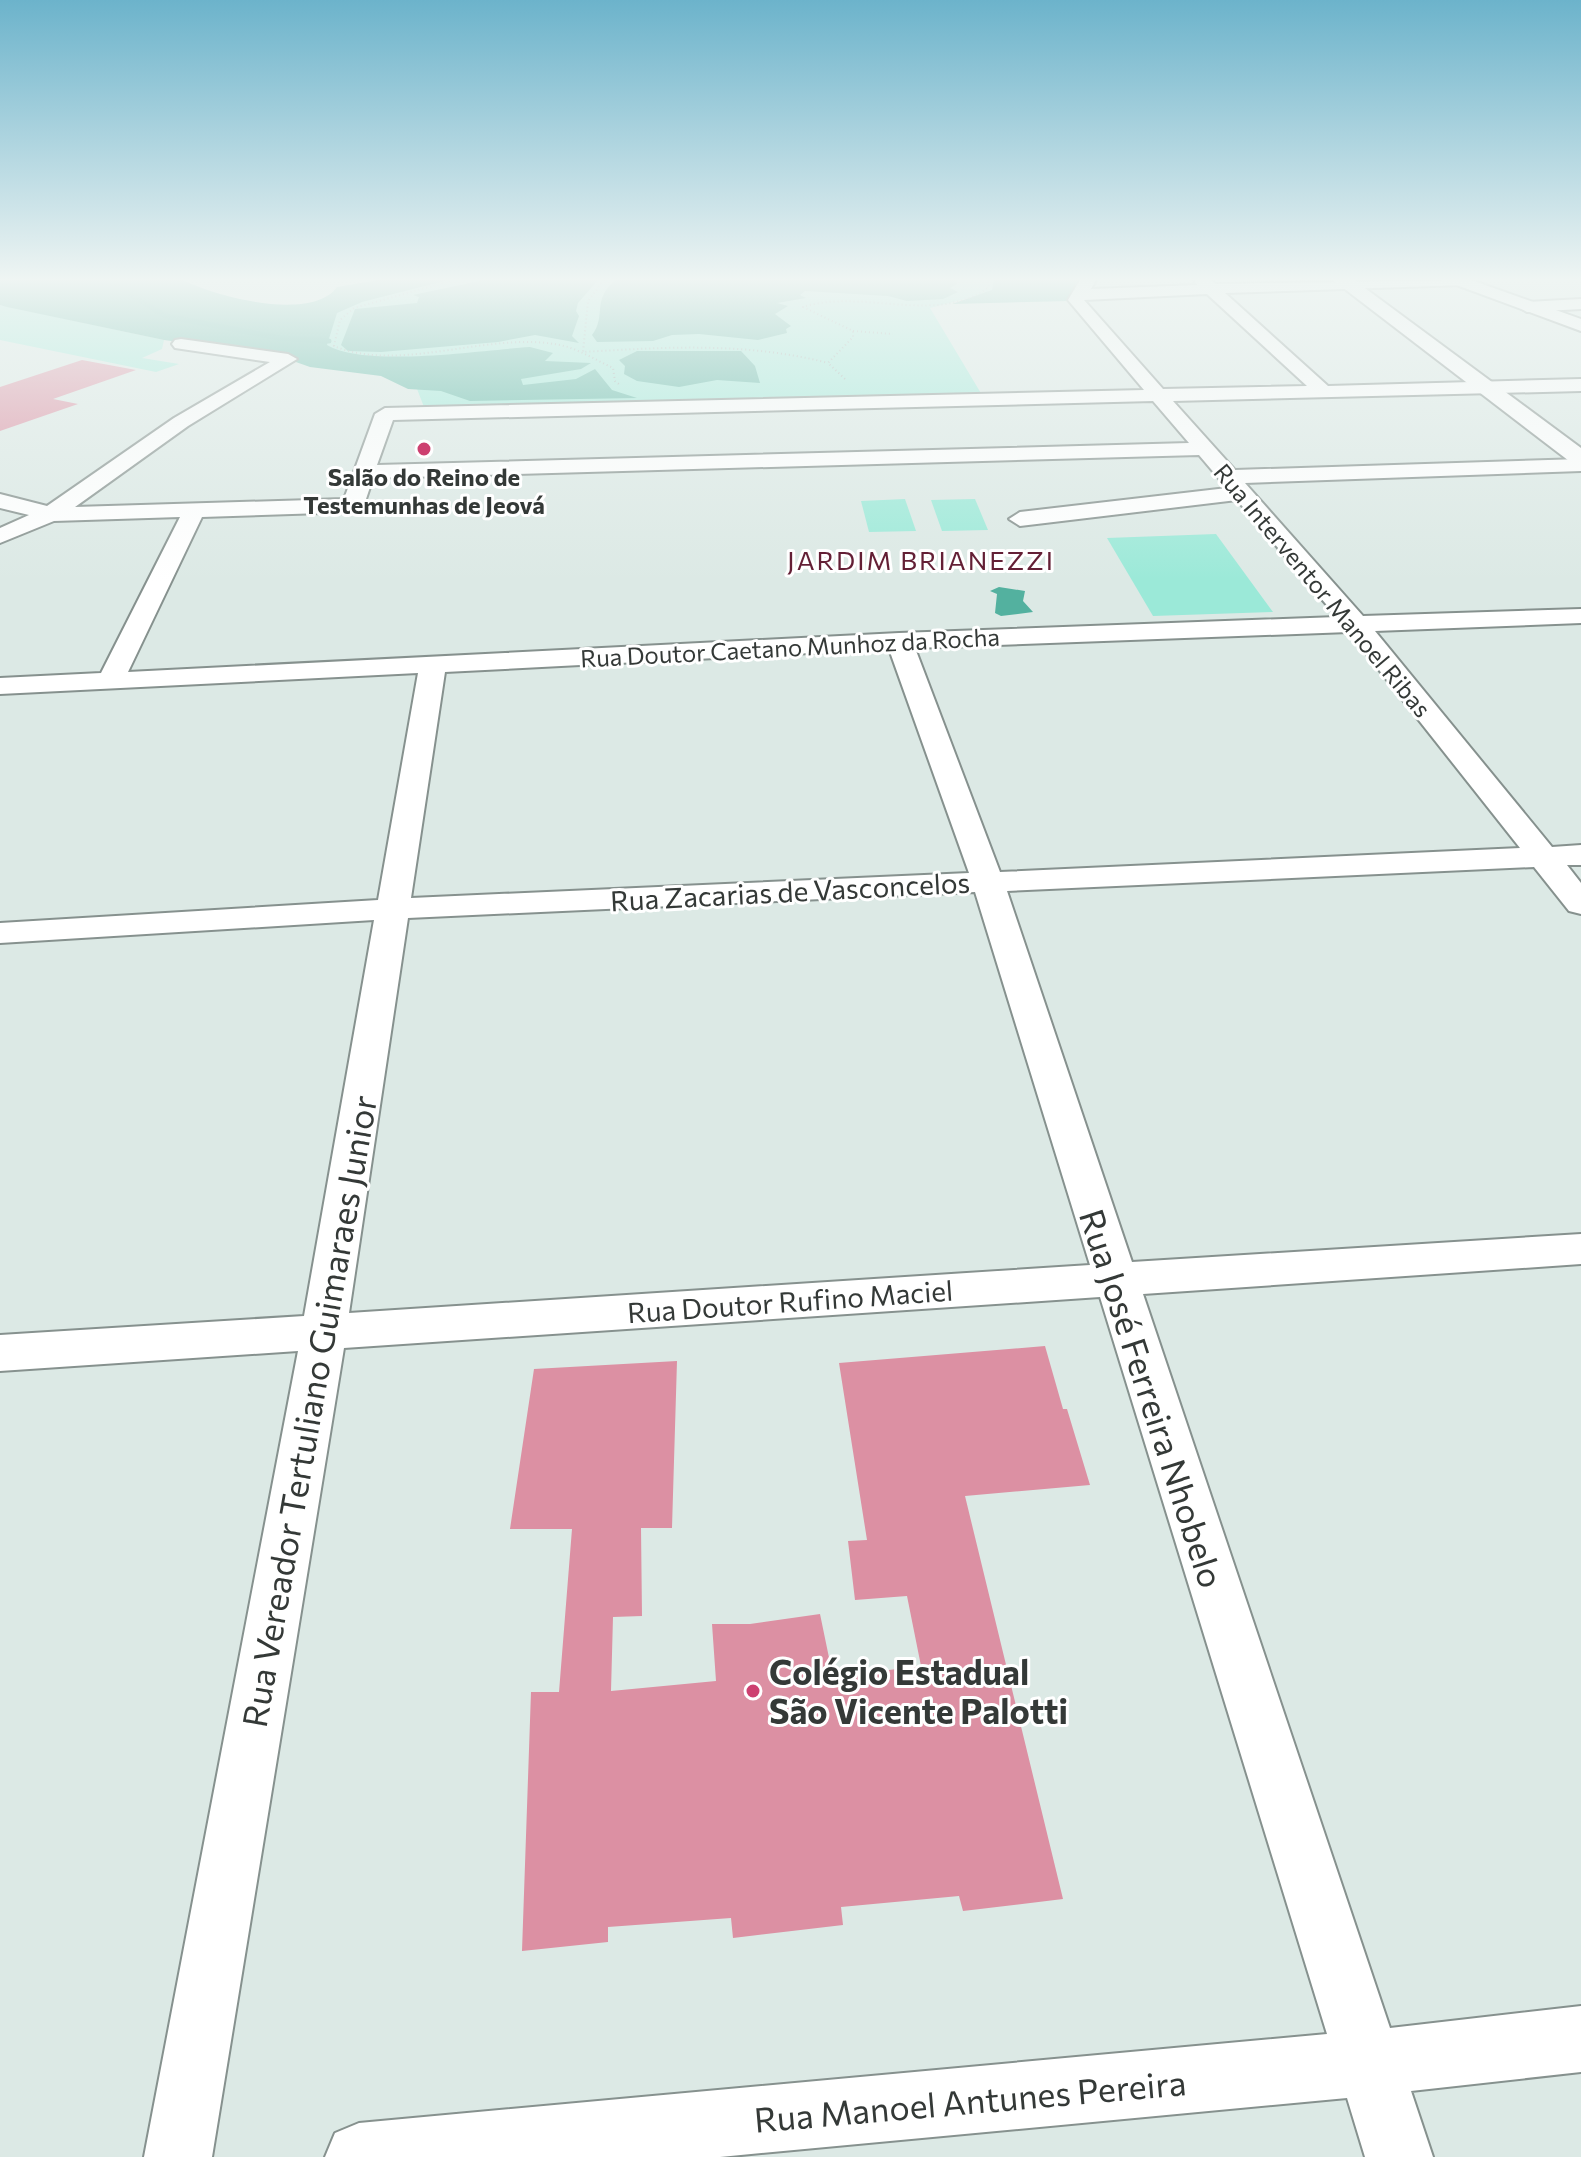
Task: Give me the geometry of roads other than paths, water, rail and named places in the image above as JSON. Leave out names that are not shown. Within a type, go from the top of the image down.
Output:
[{"type":"main road","points":[[1476,381],[1581,462]]},
{"type":"street","points":[[0,536],[51,514],[181,422],[251,381]]},
{"type":"street","name":"Rua Interventor Manoel Ribas","points":[[1147,381],[1356,624],[1581,904]]},
{"type":"street","points":[[1311,381],[1325,393]]},
{"type":"street","points":[[0,501],[51,514],[353,505],[385,414],[712,420],[1161,397],[1581,385]]},
{"type":"street","points":[[712,420],[716,460]]},
{"type":"street","points":[[366,472],[1204,449]]},
{"type":"street","points":[[1020,519],[1235,485],[1581,462]]},
{"type":"street","points":[[110,681],[194,511]]},
{"type":"street","name":"Rua Doutor Caetano Munhoz da Rocha","points":[[0,686],[899,641],[1581,616]]},
{"type":"street","name":"Rua José Ferreira Nhobelo","points":[[899,641],[988,882],[1399,2157]]},
{"type":"street","name":"Rua Vereador Tertuliano Guimaraes Junior","points":[[178,2157],[324,1331],[433,664]]},
{"type":"street","name":"Rua Zacarias de Vasconcelos","points":[[0,933],[392,909],[1581,855]]},
{"type":"street","name":"Rua Doutor Rufino Maciel","points":[[0,1353],[1581,1249]]},
{"type":"street","name":"Rua Manoel Antunes Pereira","points":[[359,2157],[1367,2063],[1581,2039]]},
{"type":"place","name":"Salão do Reino de Testemunhas de Jeová","points":[[424,449]]},
{"type":"place","name":"Colégio Estadual São Vicente Palotti","points":[[753,1691]]},
{"type":"district","name":"JARDIM BRIANEZZI","points":[[921,559]]}]
